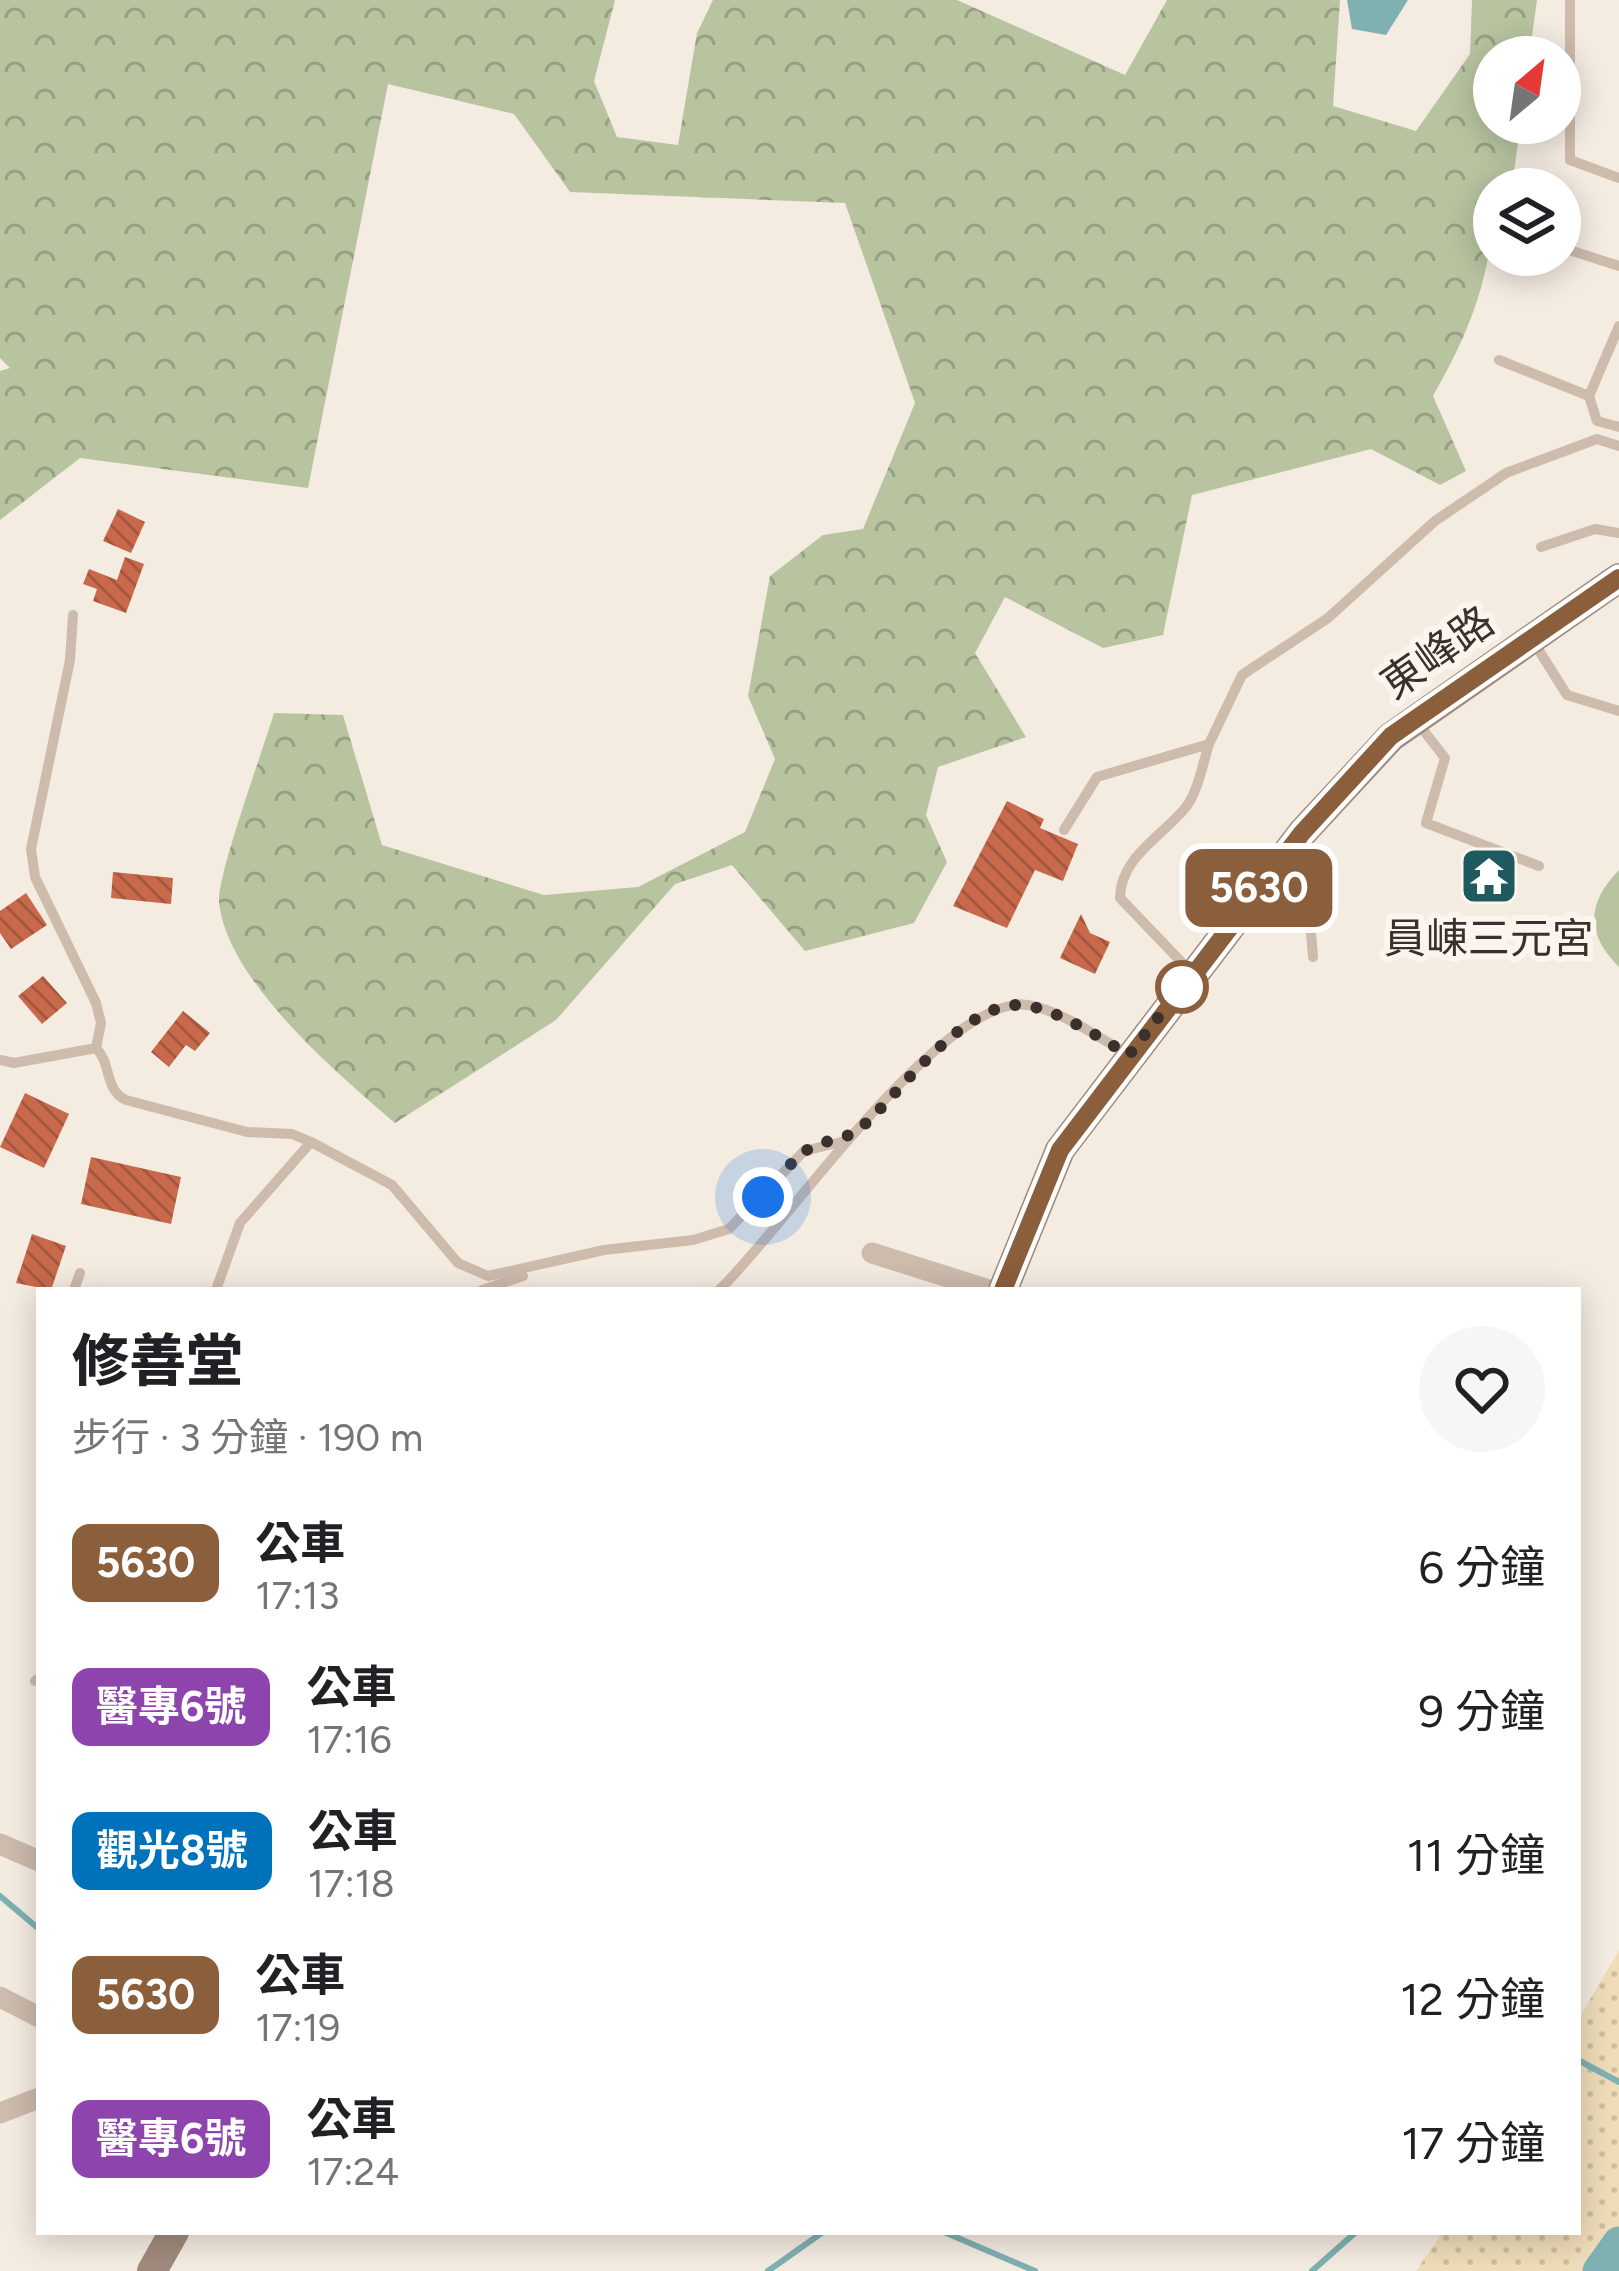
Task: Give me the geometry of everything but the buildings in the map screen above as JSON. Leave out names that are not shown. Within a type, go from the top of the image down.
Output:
[{"type":"main road","name":"東峰路","points":[[1004,1287],[1060,1150],[1281,860],[1348,781],[1414,719],[1619,578]]},
{"type":"main road","points":[[152,2271],[172,2235]]},
{"type":"street","points":[[872,1253],[980,1287]]},
{"type":"street","points":[[0,1844],[36,1860]]},
{"type":"street","points":[[0,1997],[36,2015]]},
{"type":"street","points":[[0,2113],[36,2099]]},
{"type":"lane","points":[[1570,0],[1570,160],[1619,178]]},
{"type":"lane","points":[[1581,254],[1619,266]]},
{"type":"lane","points":[[1619,326],[1589,396],[1597,421],[1619,427]]},
{"type":"lane","points":[[1499,360],[1589,396]]},
{"type":"lane","points":[[1193,973],[1120,898],[1120,889],[1136,857],[1189,803],[1209,744],[1241,675],[1328,618],[1435,521],[1506,472],[1597,439],[1619,446]]},
{"type":"lane","points":[[1540,547],[1595,529],[1619,533]]},
{"type":"lane","points":[[73,615],[70,660],[32,849],[35,877],[96,1004],[101,1023],[96,1048]]},
{"type":"lane","points":[[1531,638],[1567,694],[1619,711]]},
{"type":"lane","points":[[1414,719],[1445,758],[1426,823],[1539,866]]},
{"type":"lane","points":[[1064,830],[1097,777],[1209,744]]},
{"type":"lane","points":[[1281,860],[1307,885],[1313,957]]},
{"type":"lane","points":[[722,1287],[841,1142],[965,1025],[991,1009],[1026,1005],[1071,1022],[1129,1055]]},
{"type":"lane","points":[[0,1060],[14,1063],[96,1048]]},
{"type":"lane","points":[[96,1048],[104,1056],[112,1090],[126,1100],[247,1132],[292,1134],[392,1185],[444,1250],[471,1271],[488,1276],[548,1266]]},
{"type":"lane","points":[[217,1287],[240,1223],[311,1142]]},
{"type":"lane","points":[[490,1287],[604,1250],[693,1240],[729,1229],[804,1151],[841,1142]]},
{"type":"lane","points":[[734,1287],[742,1268]]},
{"type":"lane","points":[[75,1287],[80,1273]]},
{"type":"green space","points":[[0,0],[615,0],[594,81],[617,137],[678,145],[697,33],[713,0],[957,0],[1125,75],[1167,0],[1340,0],[1333,106],[1416,131],[1470,54],[1472,0],[1537,0],[1532,36],[1473,36],[1473,144],[1518,144],[1514,168],[1473,168],[1473,276],[1484,276],[1459,345],[1433,396],[1466,471],[1440,485],[1371,449],[1192,495],[1163,635],[1103,648],[1005,597],[975,653],[1026,737],[938,767],[926,815],[947,862],[914,923],[805,951],[732,865],[675,884],[556,1020],[395,1123],[288,1023],[241,962],[226,931],[220,887],[274,713],[343,715],[382,845],[544,895],[638,887],[745,832],[775,759],[748,696],[770,576],[823,535],[863,529],[915,403],[845,203],[570,192],[514,114],[388,84],[308,488],[80,458],[0,520],[0,371],[10,368],[0,358]]},
{"type":"green space","points":[[1619,870],[1619,967],[1600,942],[1594,918],[1601,894]]},
{"type":"sand","points":[[1619,1950],[1619,2271],[1416,2271],[1441,2235],[1581,2235],[1581,2015]]},
{"type":"water","points":[[1347,0],[1408,0],[1386,35],[1352,29]]},
{"type":"waterway","points":[[0,1896],[36,1926]]},
{"type":"waterway","points":[[1581,2062],[1619,2082]]},
{"type":"waterway","points":[[768,2271],[819,2235]]},
{"type":"waterway","points":[[951,2235],[1035,2271]]},
{"type":"waterway","points":[[1312,2271],[1353,2235]]},
{"type":"waterway","points":[[1599,2271],[1619,2243]]},
{"type":"bus line","name":"5630","points":[[1004,1287],[1060,1150],[1302,833],[1391,736],[1619,578]]},
{"type":"place","name":"員崠三元宮","points":[[1489,876]]},
{"type":"route","points":[[763,1197],[804,1151],[841,1142],[861,1127],[965,1025],[991,1009],[1026,1005],[1071,1022],[1129,1055],[1182,987]]}]
